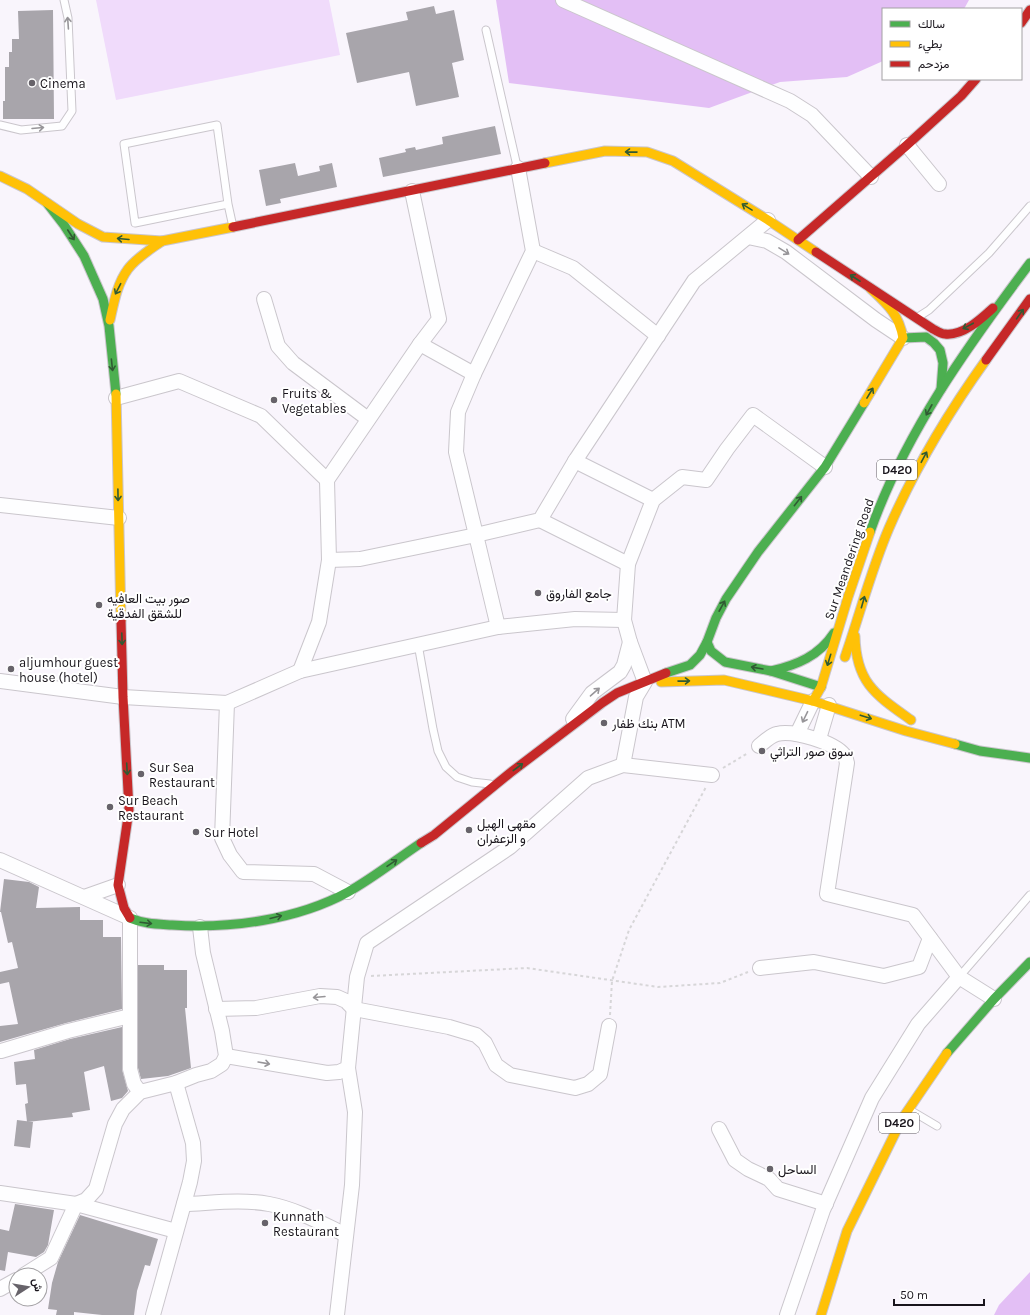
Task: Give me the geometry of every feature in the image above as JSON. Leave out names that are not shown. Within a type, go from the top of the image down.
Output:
[{"type":"street","points":[[563,0],[790,101],[812,115],[870,177]]},
{"type":"street","points":[[1022,22],[1030,10]]},
{"type":"street","points":[[798,240],[907,146],[961,96],[975,80]]},
{"type":"street","points":[[907,146],[939,184]]},
{"type":"street","points":[[0,176],[27,189],[78,224],[103,237],[162,241],[605,151],[647,152],[674,161],[768,220],[933,329],[944,334],[954,333],[978,321],[999,303]]},
{"type":"street","points":[[498,627],[456,452],[458,412],[474,374],[533,251],[518,168]]},
{"type":"street","points":[[300,671],[319,622],[329,560],[327,480],[420,344],[439,319],[412,191]]},
{"type":"street","points":[[47,204],[64,225],[84,256],[103,299],[109,326],[116,398],[123,697],[129,810],[118,884],[124,908],[130,918],[130,1069],[134,1084],[140,1092]]},
{"type":"street","points":[[540,520],[575,461],[694,281],[768,220]]},
{"type":"street","points":[[748,237],[767,241],[786,252],[876,320],[904,338],[926,337],[934,343],[940,350],[943,363],[941,389]]},
{"type":"street","points":[[109,326],[115,295],[128,269],[145,252],[162,241]]},
{"type":"street","points":[[533,251],[573,268],[658,336]]},
{"type":"street","name":"Sur Meandering Road","points":[[813,701],[821,687],[860,561],[879,507],[901,460],[941,389],[999,303],[1030,263]]},
{"type":"street","points":[[0,860],[142,923],[200,927],[257,922],[313,908],[348,892],[434,835],[496,784],[602,703],[617,694],[645,682],[659,674],[679,670],[690,665],[700,655],[726,599],[758,552],[825,467],[904,338],[899,318],[870,288]]},
{"type":"street","points":[[264,299],[278,346],[293,363],[368,419]]},
{"type":"street","name":"Sur Meandering Road","points":[[840,669],[856,625],[867,587],[889,530],[923,458],[959,401],[1030,299]]},
{"type":"street","points":[[420,344],[474,374]]},
{"type":"street","points":[[116,398],[179,381],[261,416],[327,480]]},
{"type":"street","points":[[645,682],[630,642],[624,620],[628,564],[653,500],[682,477],[706,480],[753,415],[825,467]]},
{"type":"street","points":[[575,461],[653,500]]},
{"type":"street","points":[[0,504],[119,518]]},
{"type":"street","points":[[329,560],[360,559],[540,520],[628,564]]},
{"type":"street","points":[[0,681],[123,697],[227,703],[300,671],[498,627],[575,619],[624,620]]},
{"type":"street","points":[[771,671],[792,666],[819,651],[829,642],[841,620]]},
{"type":"street","points":[[856,625],[854,647],[855,658],[864,677],[876,694],[917,723]]},
{"type":"street","points":[[562,734],[592,693],[620,672],[630,642]]},
{"type":"street","points":[[707,642],[711,651],[725,662],[771,671],[821,687],[831,698],[906,730],[980,751],[1030,758]]},
{"type":"street","points":[[645,682],[724,680],[813,701],[831,698]]},
{"type":"street","points":[[623,765],[636,697],[645,682]]},
{"type":"street","points":[[819,739],[831,698]]},
{"type":"street","points":[[797,734],[813,701]]},
{"type":"street","points":[[227,703],[222,838],[230,855],[243,872],[314,874],[348,892]]},
{"type":"street","points":[[882,709],[917,723],[965,746]]},
{"type":"street","points":[[759,746],[777,734],[797,734],[819,739],[846,756],[847,764],[828,894],[913,915],[959,977],[994,999]]},
{"type":"street","points":[[337,1315],[352,1185],[355,1112],[348,1068],[357,977],[367,943],[510,847],[588,778],[623,765],[712,776]]},
{"type":"street","points":[[84,897],[118,884]]},
{"type":"street","points":[[37,1267],[51,1258],[76,1204],[86,1200],[96,1190],[115,1124],[123,1109],[140,1092],[176,1083],[211,1071],[222,1064],[226,1056],[222,1032],[207,972],[200,927]]},
{"type":"street","points":[[760,968],[814,962],[884,976],[919,967],[930,938]]},
{"type":"street","name":"D420","points":[[821,1315],[847,1231],[902,1119],[949,1050],[994,999],[1030,962]]},
{"type":"street","points":[[787,1315],[826,1204],[872,1098],[918,1024],[959,977]]},
{"type":"street","points":[[216,1009],[256,1008],[320,996],[336,997],[346,1001],[354,1008],[449,1027],[476,1035],[485,1043],[496,1065],[510,1075],[575,1088],[588,1084],[600,1074],[609,1026]]},
{"type":"street","points":[[1,1051],[68,1031],[130,1016]]},
{"type":"street","points":[[226,1056],[327,1073],[339,1072],[348,1068]]},
{"type":"street","points":[[153,1315],[184,1204],[194,1161],[193,1143],[176,1083]]},
{"type":"street","points":[[720,1129],[735,1160],[748,1169],[770,1179],[778,1189],[826,1204]]},
{"type":"street","points":[[0,1193],[76,1204],[176,1232]]},
{"type":"street","points":[[184,1204],[246,1202],[269,1204],[297,1212],[346,1234]]},
{"type":"lane","points":[[0,125],[20,130],[62,126],[72,111],[68,18],[64,0]]},
{"type":"lane","points":[[486,30],[518,168]]},
{"type":"lane","points":[[228,204],[135,223],[124,144],[217,125],[228,204],[234,227]]},
{"type":"lane","points":[[916,318],[929,310],[989,253],[1030,206]]},
{"type":"lane","points":[[418,644],[438,751],[446,767],[457,777],[472,782],[496,784]]},
{"type":"lane","points":[[959,977],[1030,895]]},
{"type":"lane","points":[[908,1109],[937,1126]]},
{"type":"path","points":[[609,1026],[612,981],[629,930],[712,776],[759,746]]},
{"type":"path","points":[[357,977],[527,968],[658,987],[720,983],[760,968]]},
{"type":"shaded area","points":[[96,0],[329,0],[340,55],[116,100]]},
{"type":"shaded area","points":[[496,0],[969,0],[965,8],[882,8],[882,61],[847,77],[780,82],[709,108],[509,83]]},
{"type":"shaded area","points":[[1030,1272],[1030,1315],[994,1315],[999,1305]]},
{"type":"building","points":[[434,6],[436,14],[454,10],[464,60],[452,63],[459,97],[416,106],[409,72],[357,83],[346,33],[408,20],[406,12]]},
{"type":"building","points":[[53,10],[54,119],[3,119],[3,101],[5,101],[5,67],[9,67],[9,52],[12,52],[12,39],[19,39],[18,11]]},
{"type":"building","points":[[495,126],[501,154],[383,177],[379,158],[406,152],[405,149],[415,147],[416,150],[443,144],[442,137]]},
{"type":"building","points":[[295,163],[298,176],[320,171],[319,166],[332,163],[337,187],[280,199],[281,203],[266,206],[259,170]]},
{"type":"building","points":[[4,879],[29,882],[39,887],[36,908],[80,907],[80,920],[103,920],[103,937],[121,937],[122,1009],[0,1042],[0,1026],[18,1024],[9,982],[0,984],[0,972],[18,968],[12,942],[8,943],[0,912]]},
{"type":"building","points":[[138,965],[164,965],[164,970],[187,970],[187,1008],[185,1008],[191,1068],[168,1076],[141,1079],[138,1068]]},
{"type":"building","points":[[122,1027],[122,1069],[128,1091],[122,1098],[111,1101],[104,1066],[84,1072],[90,1110],[72,1113],[73,1117],[27,1122],[25,1104],[28,1103],[26,1084],[16,1085],[14,1062],[35,1059],[34,1050],[70,1039]]},
{"type":"building","points":[[17,1120],[33,1122],[30,1148],[14,1146]]},
{"type":"building","points":[[15,1204],[54,1210],[48,1245],[44,1252],[36,1257],[8,1252],[5,1271],[0,1270],[0,1229],[9,1231]]},
{"type":"building","points":[[80,1215],[158,1239],[150,1266],[145,1265],[137,1291],[134,1315],[102,1315],[74,1312],[74,1315],[56,1315],[57,1310],[48,1309],[52,1283],[58,1262]]},
{"type":"traffic: fast","points":[[47,203],[64,225],[84,256],[103,299],[109,326],[116,394]]},
{"type":"traffic: fast","points":[[870,532],[884,495],[919,426],[961,359],[1030,263]]},
{"type":"traffic: fast","points":[[903,338],[926,337],[940,350],[943,363],[941,389]]},
{"type":"traffic: fast","points":[[666,673],[690,665],[700,655],[726,599],[758,552],[825,467],[864,403]]},
{"type":"traffic: fast","points":[[771,671],[790,666],[814,654],[834,633]]},
{"type":"traffic: fast","points":[[707,642],[711,651],[725,662],[771,671],[821,687]]},
{"type":"traffic: fast","points":[[955,744],[980,751],[1030,758]]},
{"type":"traffic: fast","points":[[130,918],[150,923],[194,926],[239,924],[285,916],[307,910],[348,892],[376,875],[421,843]]},
{"type":"traffic: fast","points":[[947,1053],[994,999],[1030,962]]},
{"type":"traffic: slow","points":[[545,163],[605,151],[647,152],[673,161],[768,220],[816,252]]},
{"type":"traffic: slow","points":[[0,176],[27,189],[78,224],[103,237],[162,241],[233,227]]},
{"type":"traffic: slow","points":[[110,320],[119,287],[124,275],[139,257],[162,241]]},
{"type":"traffic: slow","points":[[864,403],[903,338],[899,322],[887,305],[870,288]]},
{"type":"traffic: slow","points":[[845,657],[877,560],[899,506],[933,441],[958,400],[986,360]]},
{"type":"traffic: slow","points":[[116,394],[121,620]]},
{"type":"traffic: slow","points":[[870,532],[848,597],[821,687],[813,701],[906,731],[955,744]]},
{"type":"traffic: slow","points":[[855,636],[856,652],[864,677],[878,695],[911,720]]},
{"type":"traffic: slow","points":[[661,682],[724,680],[813,701]]},
{"type":"traffic: slow","points":[[821,1315],[847,1231],[902,1119],[947,1053]]},
{"type":"traffic: jam","points":[[1022,22],[1030,10]]},
{"type":"traffic: jam","points":[[798,240],[907,145],[961,96],[975,80]]},
{"type":"traffic: jam","points":[[233,227],[545,163]]},
{"type":"traffic: jam","points":[[816,252],[942,334],[952,334],[965,330],[993,308]]},
{"type":"traffic: jam","points":[[986,360],[1030,299]]},
{"type":"traffic: jam","points":[[121,620],[123,697],[129,810],[118,885],[124,908],[130,918]]},
{"type":"traffic: jam","points":[[421,843],[434,835],[510,773],[602,703],[617,693],[666,673]]},
{"type":"place","name":"Cinema","points":[[32,83]]},
{"type":"place","name":"Fruits & Vegetables","points":[[274,400]]},
{"type":"place","name":"جامع الفاروق","points":[[538,593]]},
{"type":"place","name":"صور بيت العافيه للشقق الفدقية","points":[[99,605]]},
{"type":"place","name":"aljumhour guest house (hotel)","points":[[11,669]]},
{"type":"place","name":"بنك ظفار ATM","points":[[604,723]]},
{"type":"place","name":"سوق صور التراثي","points":[[762,751]]},
{"type":"place","name":"Sur Sea Restaurant","points":[[141,774]]},
{"type":"place","name":"Sur Beach Restaurant","points":[[110,807]]},
{"type":"place","name":"مقهى الهيل و الزعفران","points":[[469,830]]},
{"type":"place","name":"Sur Hotel","points":[[196,832]]},
{"type":"place","name":"الساحل","points":[[770,1169]]},
{"type":"place","name":"Kunnath Restaurant","points":[[265,1223]]}]
